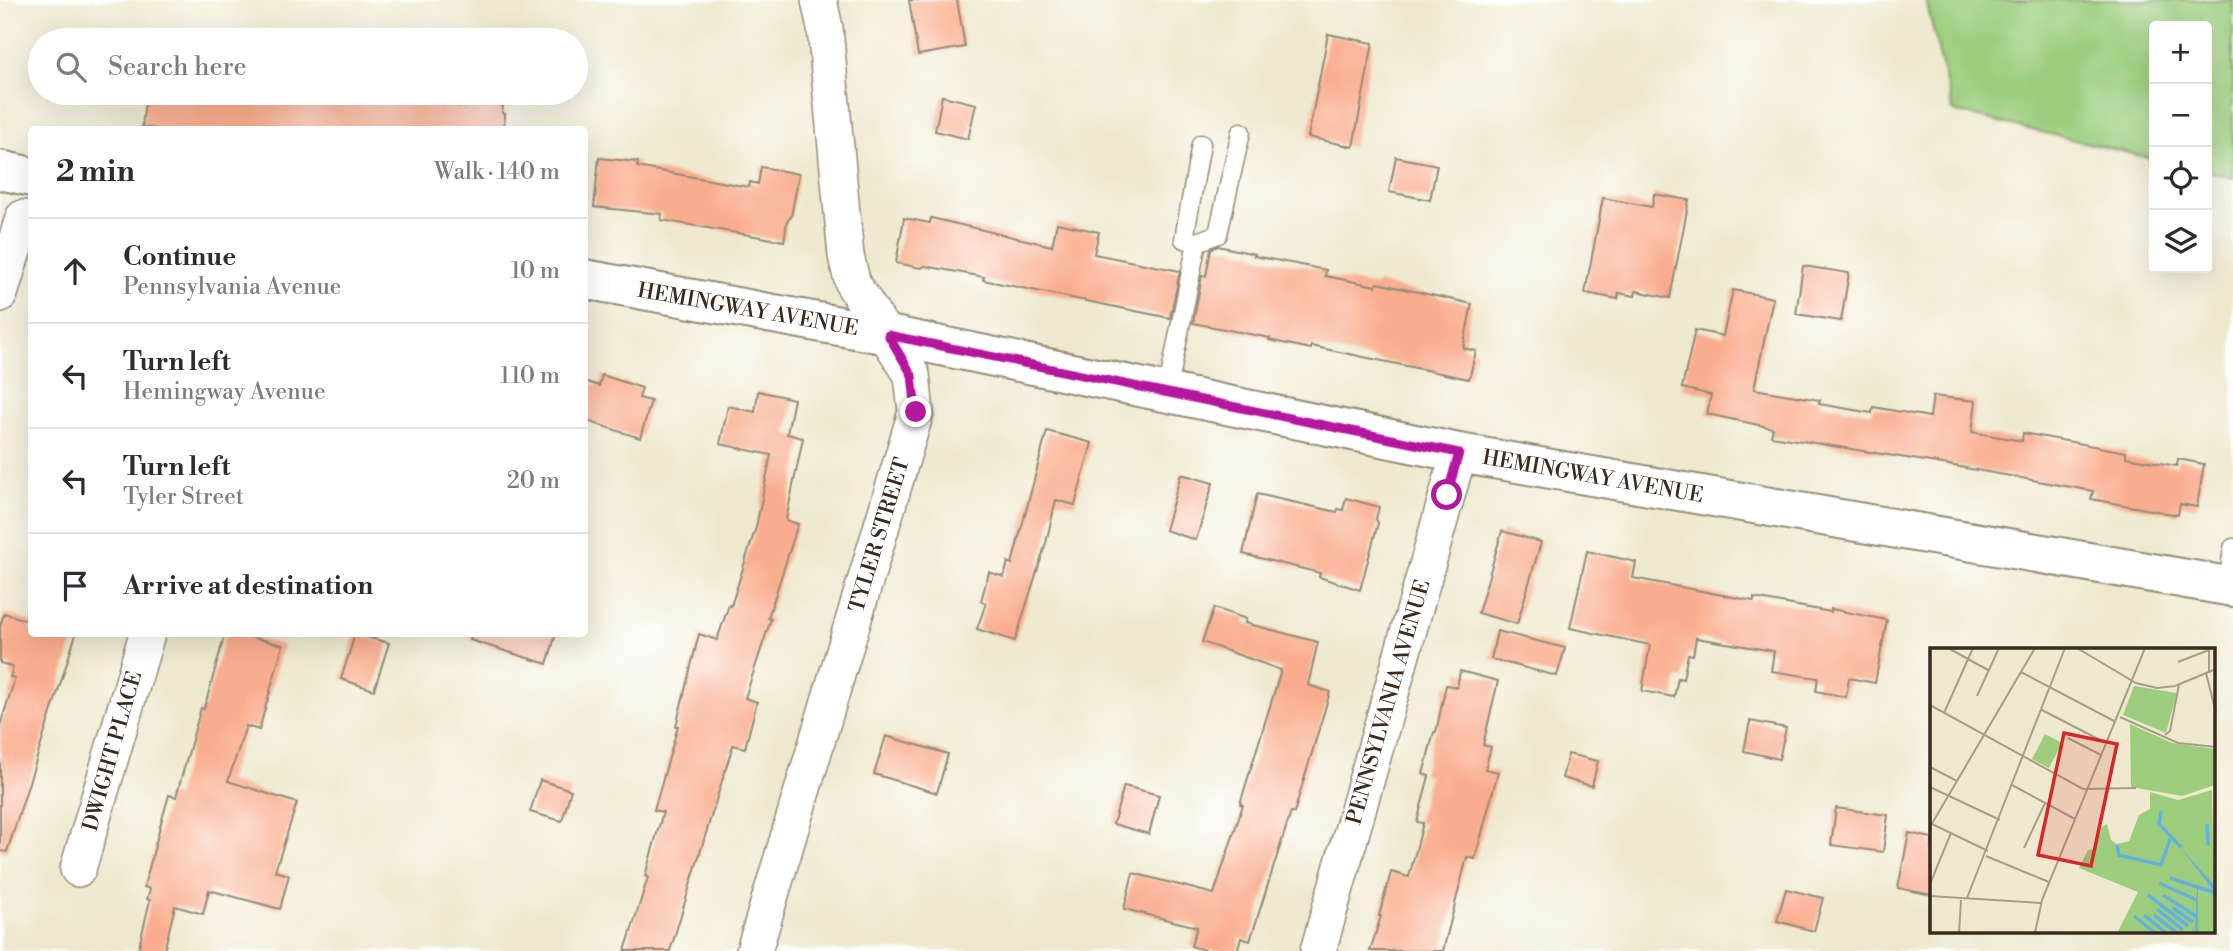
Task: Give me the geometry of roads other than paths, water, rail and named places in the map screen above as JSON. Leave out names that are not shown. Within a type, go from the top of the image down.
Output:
[{"type":"main road","points":[[0,170],[28,176]]},
{"type":"main road","name":"HEMINGWAY AVENUE","points":[[588,280],[888,335],[1459,453],[2231,587]]},
{"type":"street","name":"TYLER STREET","points":[[754,951],[916,412],[912,375],[853,284],[846,257],[825,27],[819,0]]},
{"type":"street","points":[[0,294],[23,218]]},
{"type":"street","name":"PENNSYLVANIA AVENUE","points":[[1318,951],[1459,453]]},
{"type":"street","name":"DWIGHT PLACE","points":[[78,869],[146,637]]},
{"type":"lane","points":[[1201,145],[1184,239],[1196,242],[1218,234],[1241,132]]},
{"type":"lane","points":[[1167,393],[1196,242]]},
{"type":"lane","points":[[2231,587],[2233,548]]}]
